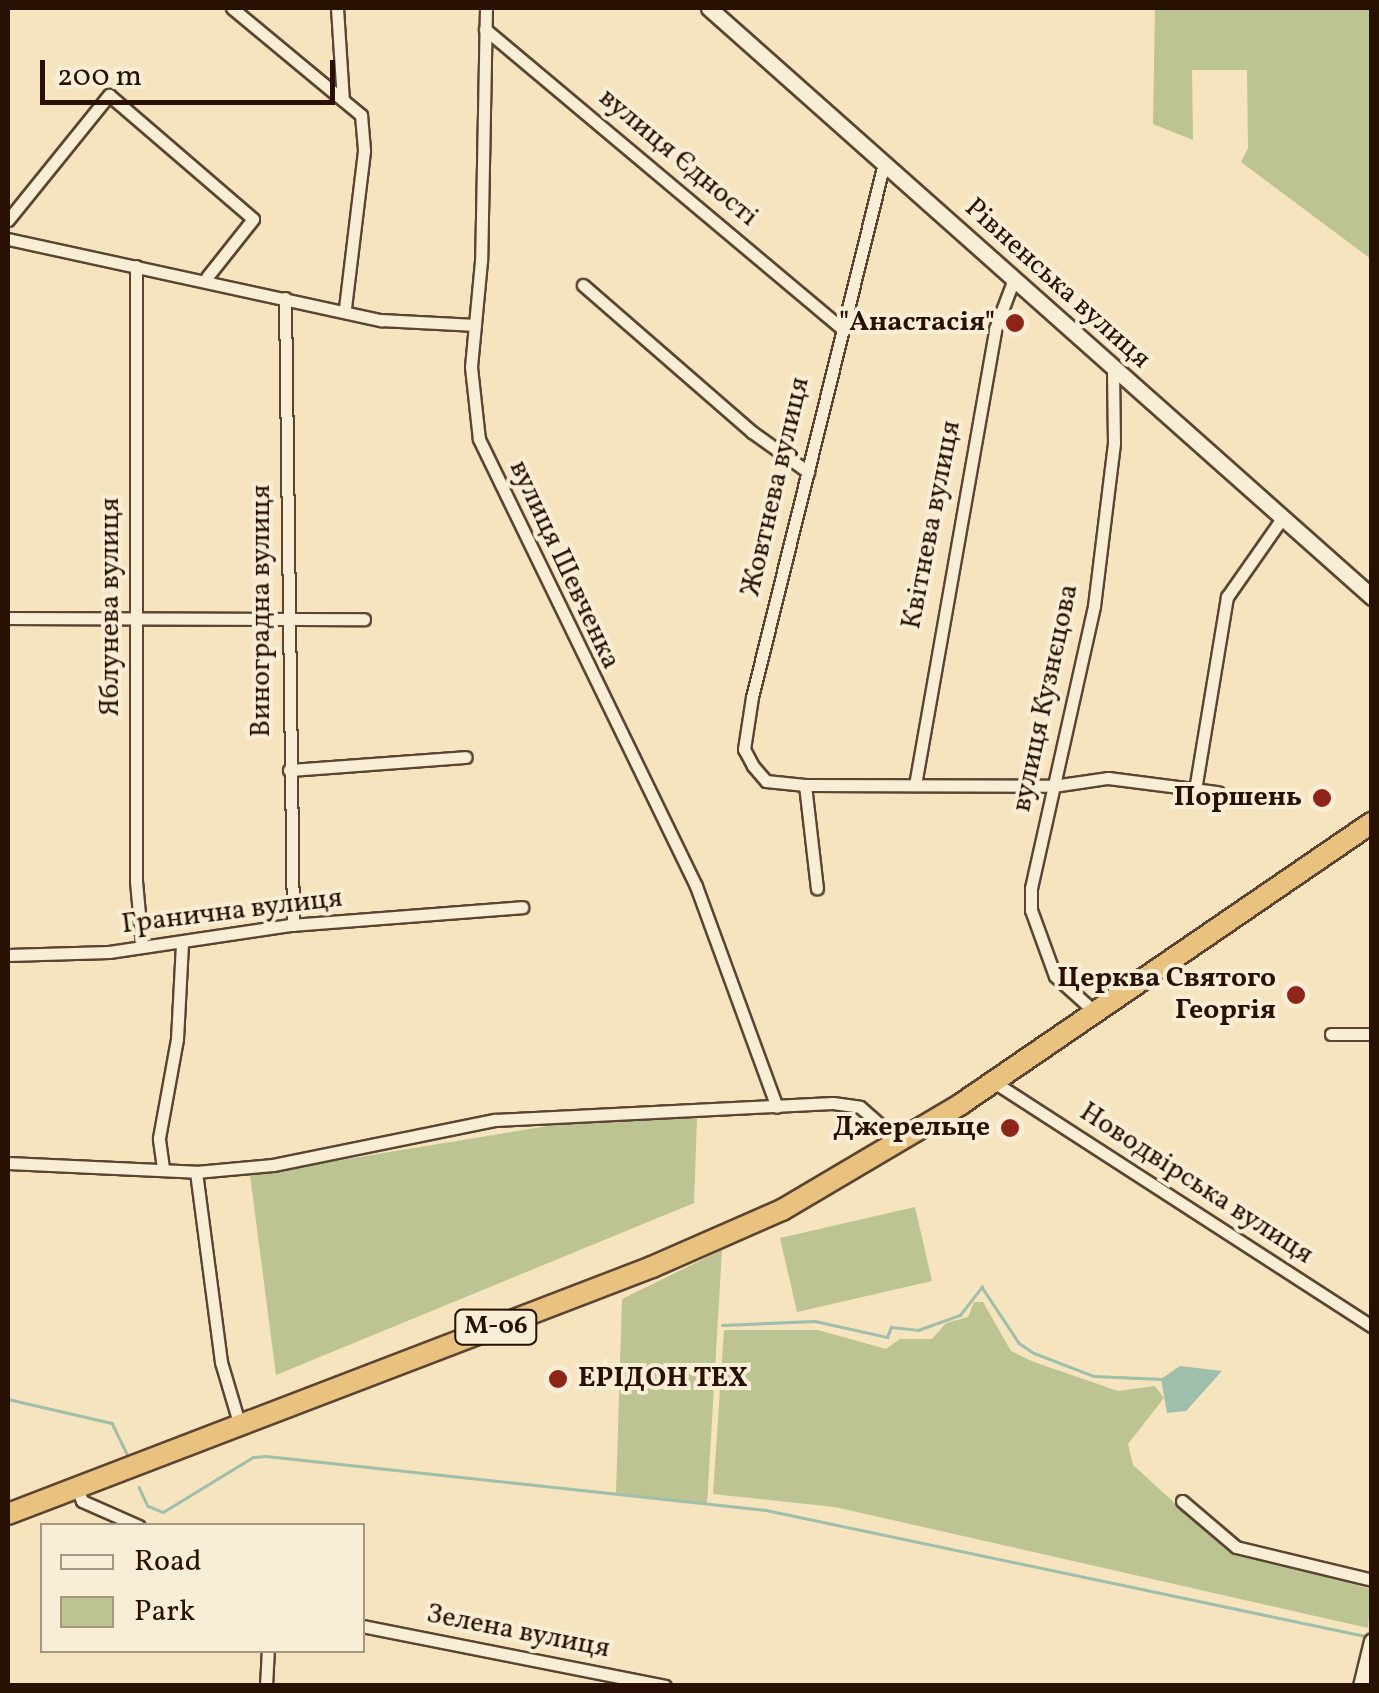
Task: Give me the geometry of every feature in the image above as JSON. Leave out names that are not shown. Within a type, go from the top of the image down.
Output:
[{"type":"highway","name":"М-06","points":[[8,1514],[744,1228],[900,1143],[1096,1014],[1372,823]]},
{"type":"main road","name":"Рівненська вулиця","points":[[709,8],[1372,597]]},
{"type":"main road","points":[[1361,1686],[1372,1641]]},
{"type":"street","points":[[232,8],[343,100],[366,130],[345,309]]},
{"type":"street","points":[[337,8],[343,100]]},
{"type":"street","name":"вулиця Шевченка","points":[[486,8],[470,396],[494,480],[696,886],[777,1107]]},
{"type":"street","name":"вулиця Єдності","points":[[485,29],[839,326]]},
{"type":"street","points":[[8,220],[109,95],[254,218],[207,278]]},
{"type":"street","name":"Жовтнева вулиця","points":[[884,163],[839,326],[744,749],[766,780],[805,785],[1053,786],[1108,778],[1218,792]]},
{"type":"street","points":[[8,239],[207,278],[381,320],[475,325]]},
{"type":"street","name":"Яблунева вулиця","points":[[136,266],[136,881],[142,947]]},
{"type":"street","name":"Квітнева вулиця","points":[[915,785],[957,522],[1002,296],[1014,279]]},
{"type":"street","points":[[583,285],[752,432],[808,472]]},
{"type":"street","name":"Виноградна вулиця","points":[[285,298],[293,925]]},
{"type":"street","name":"вулиця Кузнєцова","points":[[1096,1014],[1055,976],[1030,910],[1053,786],[1094,606],[1114,443],[1113,369]]},
{"type":"street","points":[[1195,790],[1227,598],[1283,516]]},
{"type":"street","points":[[8,618],[364,618]]},
{"type":"street","points":[[289,770],[466,757]]},
{"type":"street","points":[[805,785],[817,888]]},
{"type":"street","name":"Гранична вулиця","points":[[8,955],[142,947],[293,925],[522,907]]},
{"type":"street","points":[[162,1168],[160,1138],[176,1039],[182,942]]},
{"type":"street","points":[[1331,1034],[1372,1034]]},
{"type":"street","name":"Новодвірська вулиця","points":[[994,1082],[1372,1327]]},
{"type":"street","points":[[8,1163],[196,1172],[273,1165],[495,1120],[777,1107],[860,1106],[900,1143]]},
{"type":"street","points":[[196,1172],[221,1362],[240,1426]]},
{"type":"street","points":[[78,1488],[82,1501],[132,1523]]},
{"type":"street","points":[[1182,1501],[1236,1546],[1372,1580]]},
{"type":"street","name":"Зелена вулиця","points":[[365,1627],[664,1686]]},
{"type":"street","points":[[266,1686],[268,1653]]},
{"type":"green space","points":[[1155,8],[1371,8],[1371,259],[1241,162],[1248,148],[1247,70],[1192,70],[1193,140],[1153,124]]},
{"type":"green space","points":[[697,1117],[694,1203],[276,1375],[250,1175],[554,1125]]},
{"type":"green space","points":[[915,1207],[932,1281],[797,1312],[780,1238]]},
{"type":"green space","points":[[722,1250],[707,1505],[616,1494],[622,1299]]},
{"type":"green space","points":[[974,1302],[983,1302],[1011,1351],[1034,1362],[1118,1391],[1155,1386],[1164,1398],[1128,1444],[1133,1465],[1224,1548],[1371,1589],[1368,1628],[835,1507],[713,1494],[724,1330],[818,1330],[886,1349],[900,1339],[932,1339],[946,1323],[968,1317]]},
{"type":"shaded area","points":[[1180,1366],[1222,1371],[1186,1411],[1167,1413],[1161,1379]]},
{"type":"waterway","points":[[722,1325],[815,1321],[887,1337],[891,1327],[918,1330],[960,1315],[982,1287],[1019,1343],[1034,1353],[1094,1376],[1161,1379]]},
{"type":"waterway","points":[[8,1399],[112,1423],[127,1454]]},
{"type":"waterway","points":[[139,1487],[148,1506],[163,1512],[253,1457],[266,1456],[766,1510],[1365,1636]]},
{"type":"place","name":"\"Анастасія\"","points":[[1015,323]]},
{"type":"place","name":"Поршень","points":[[1322,798]]},
{"type":"place","name":"Церква Святого Георгія","points":[[1296,995]]},
{"type":"place","name":"Джерельце","points":[[1010,1128]]},
{"type":"place","name":"ЕРІДОН ТЕХ","points":[[558,1379]]}]
